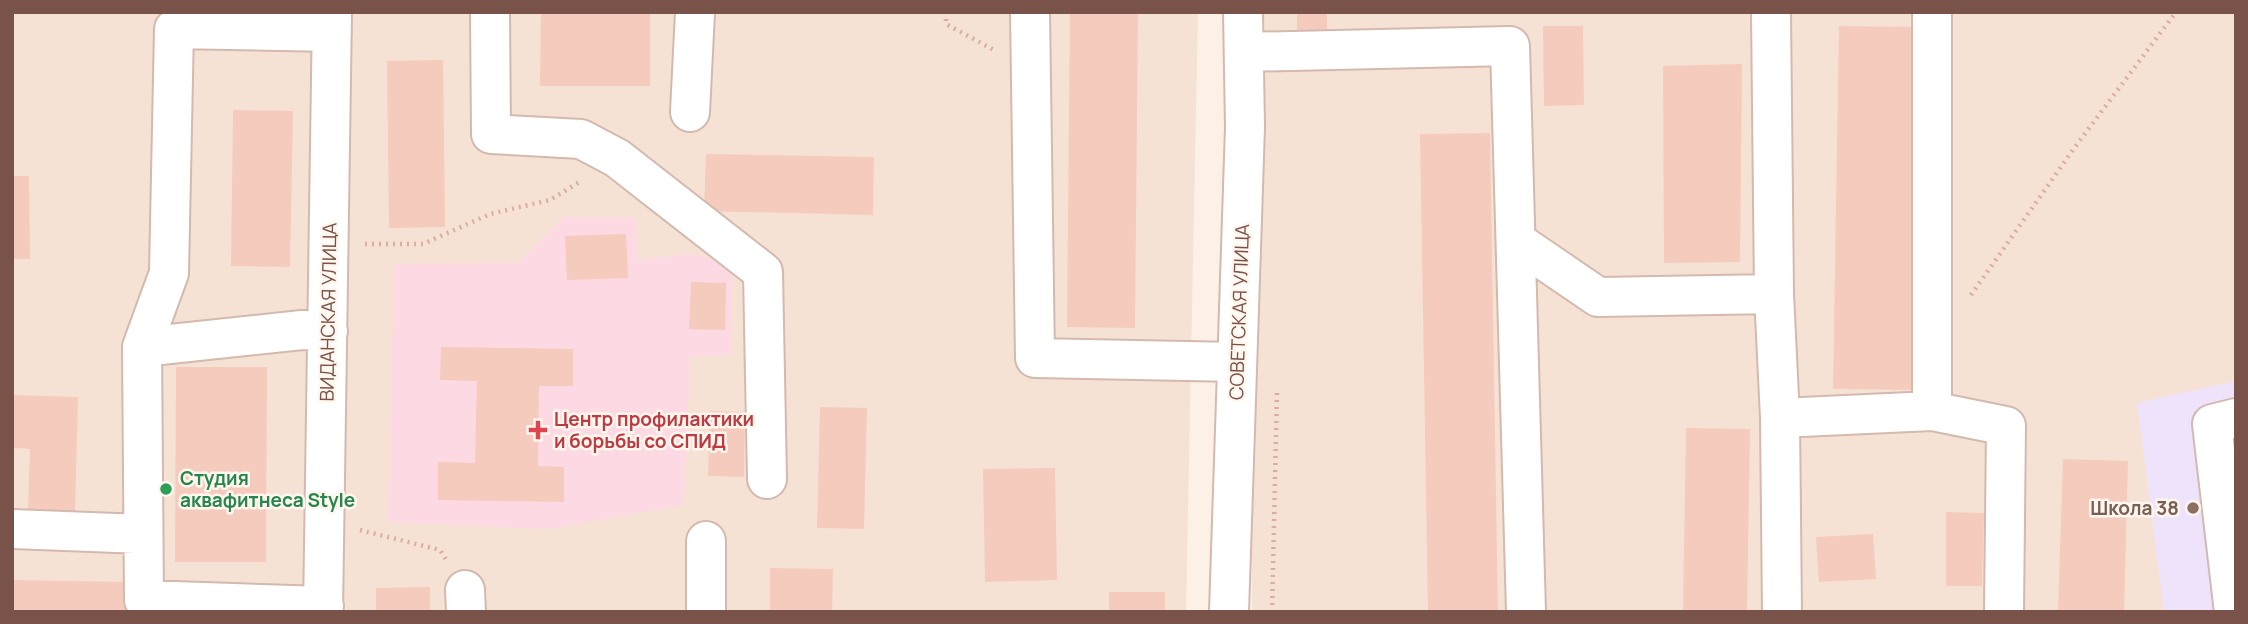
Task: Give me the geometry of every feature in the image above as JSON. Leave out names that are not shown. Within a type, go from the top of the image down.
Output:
[{"type":"street","points":[[489,12],[491,134],[581,139],[617,158],[763,272],[767,480]]},
{"type":"street","points":[[690,111],[695,12]]},
{"type":"street","points":[[1030,12],[1035,358],[1237,362]]},
{"type":"street","name":"СОВЕТСКАЯ УЛИЦА","points":[[1228,612],[1245,127],[1243,12]]},
{"type":"street","points":[[1770,12],[1782,612]]},
{"type":"street","points":[[1932,12],[1933,411]]},
{"type":"street","points":[[324,609],[144,606],[142,347],[169,273],[174,21],[332,22]]},
{"type":"street","name":"ВИДАНСКАЯ УЛИЦА","points":[[324,609],[332,22]]},
{"type":"street","points":[[1244,52],[1510,46],[1526,612]]},
{"type":"street","points":[[1516,241],[1598,296],[1774,294]]},
{"type":"street","points":[[142,347],[302,330],[328,331]]},
{"type":"street","points":[[1780,418],[1933,411],[2006,426],[2004,612]]},
{"type":"street","points":[[2234,612],[2212,424],[2236,418]]},
{"type":"street","points":[[12,529],[143,534]]},
{"type":"street","points":[[706,541],[706,612]]},
{"type":"path","points":[[946,12],[946,24],[1031,70]]},
{"type":"path","points":[[1934,346],[2075,147],[2176,12]]},
{"type":"path","points":[[329,244],[423,244],[490,214],[550,200],[617,158]]},
{"type":"path","points":[[325,522],[440,550],[466,601]]},
{"type":"shaded area","points":[[12,12],[1198,12],[1186,612],[12,612]]},
{"type":"shaded area","points":[[1250,12],[2236,12],[2236,612],[1252,612]]},
{"type":"shaded area","name":"Центр профилактики и борьбы со СПИД","points":[[564,217],[636,217],[637,260],[690,254],[733,262],[731,355],[690,356],[684,505],[550,529],[388,522],[394,264],[518,263]]},
{"type":"shaded area","name":"Школа 38","points":[[2236,381],[2236,612],[2164,612],[2137,403]]},
{"type":"building","points":[[541,12],[650,12],[650,86],[540,86]]},
{"type":"building","points":[[1070,12],[1138,12],[1135,328],[1067,327]]},
{"type":"building","points":[[1297,12],[1327,12],[1327,39],[1297,38]]},
{"type":"building","points":[[1543,26],[1583,26],[1584,105],[1544,106]]},
{"type":"building","points":[[1839,26],[1919,27],[1914,390],[1833,389]]},
{"type":"building","points":[[443,60],[445,227],[389,228],[387,61]]},
{"type":"building","points":[[1742,64],[1740,262],[1664,263],[1663,66]]},
{"type":"building","points":[[233,110],[293,111],[290,267],[231,266]]},
{"type":"building","points":[[1490,133],[1498,612],[1428,612],[1420,134]]},
{"type":"building","points":[[706,154],[874,157],[873,215],[704,211]]},
{"type":"building","points":[[12,176],[29,176],[30,259],[12,259]]},
{"type":"building","points":[[626,234],[628,278],[567,280],[565,236]]},
{"type":"building","points":[[691,282],[726,283],[725,330],[689,329]]},
{"type":"building","points":[[441,347],[573,349],[573,386],[539,386],[538,466],[564,467],[564,502],[438,500],[438,462],[475,463],[477,381],[440,380]]},
{"type":"building","points":[[176,367],[267,367],[266,562],[175,562]]},
{"type":"building","points":[[12,395],[78,397],[75,512],[28,511],[30,449],[12,448]]},
{"type":"building","points":[[820,407],[867,408],[864,529],[817,528]]},
{"type":"building","points":[[710,411],[745,412],[744,477],[708,476]]},
{"type":"building","points":[[1686,428],[1750,429],[1747,612],[1683,612]]},
{"type":"building","points":[[2063,459],[2128,461],[2124,612],[2058,612]]},
{"type":"building","points":[[1055,468],[1057,580],[985,582],[983,469]]},
{"type":"building","points":[[1946,512],[1984,513],[1982,586],[1946,586]]},
{"type":"building","points":[[1873,534],[1876,579],[1819,582],[1816,537]]},
{"type":"building","points":[[770,568],[833,569],[832,612],[770,612]]},
{"type":"building","points":[[12,580],[128,582],[128,612],[12,612]]},
{"type":"building","points":[[430,587],[430,612],[376,612],[376,588]]},
{"type":"building","points":[[1109,592],[1165,592],[1165,612],[1109,612]]},
{"type":"place","name":"Центр профилактики и борьбы со СПИД","points":[[538,430]]},
{"type":"place","name":"Студия аквафитнеса Style","points":[[166,489]]},
{"type":"place","name":"Школа 38","points":[[2193,508]]}]
